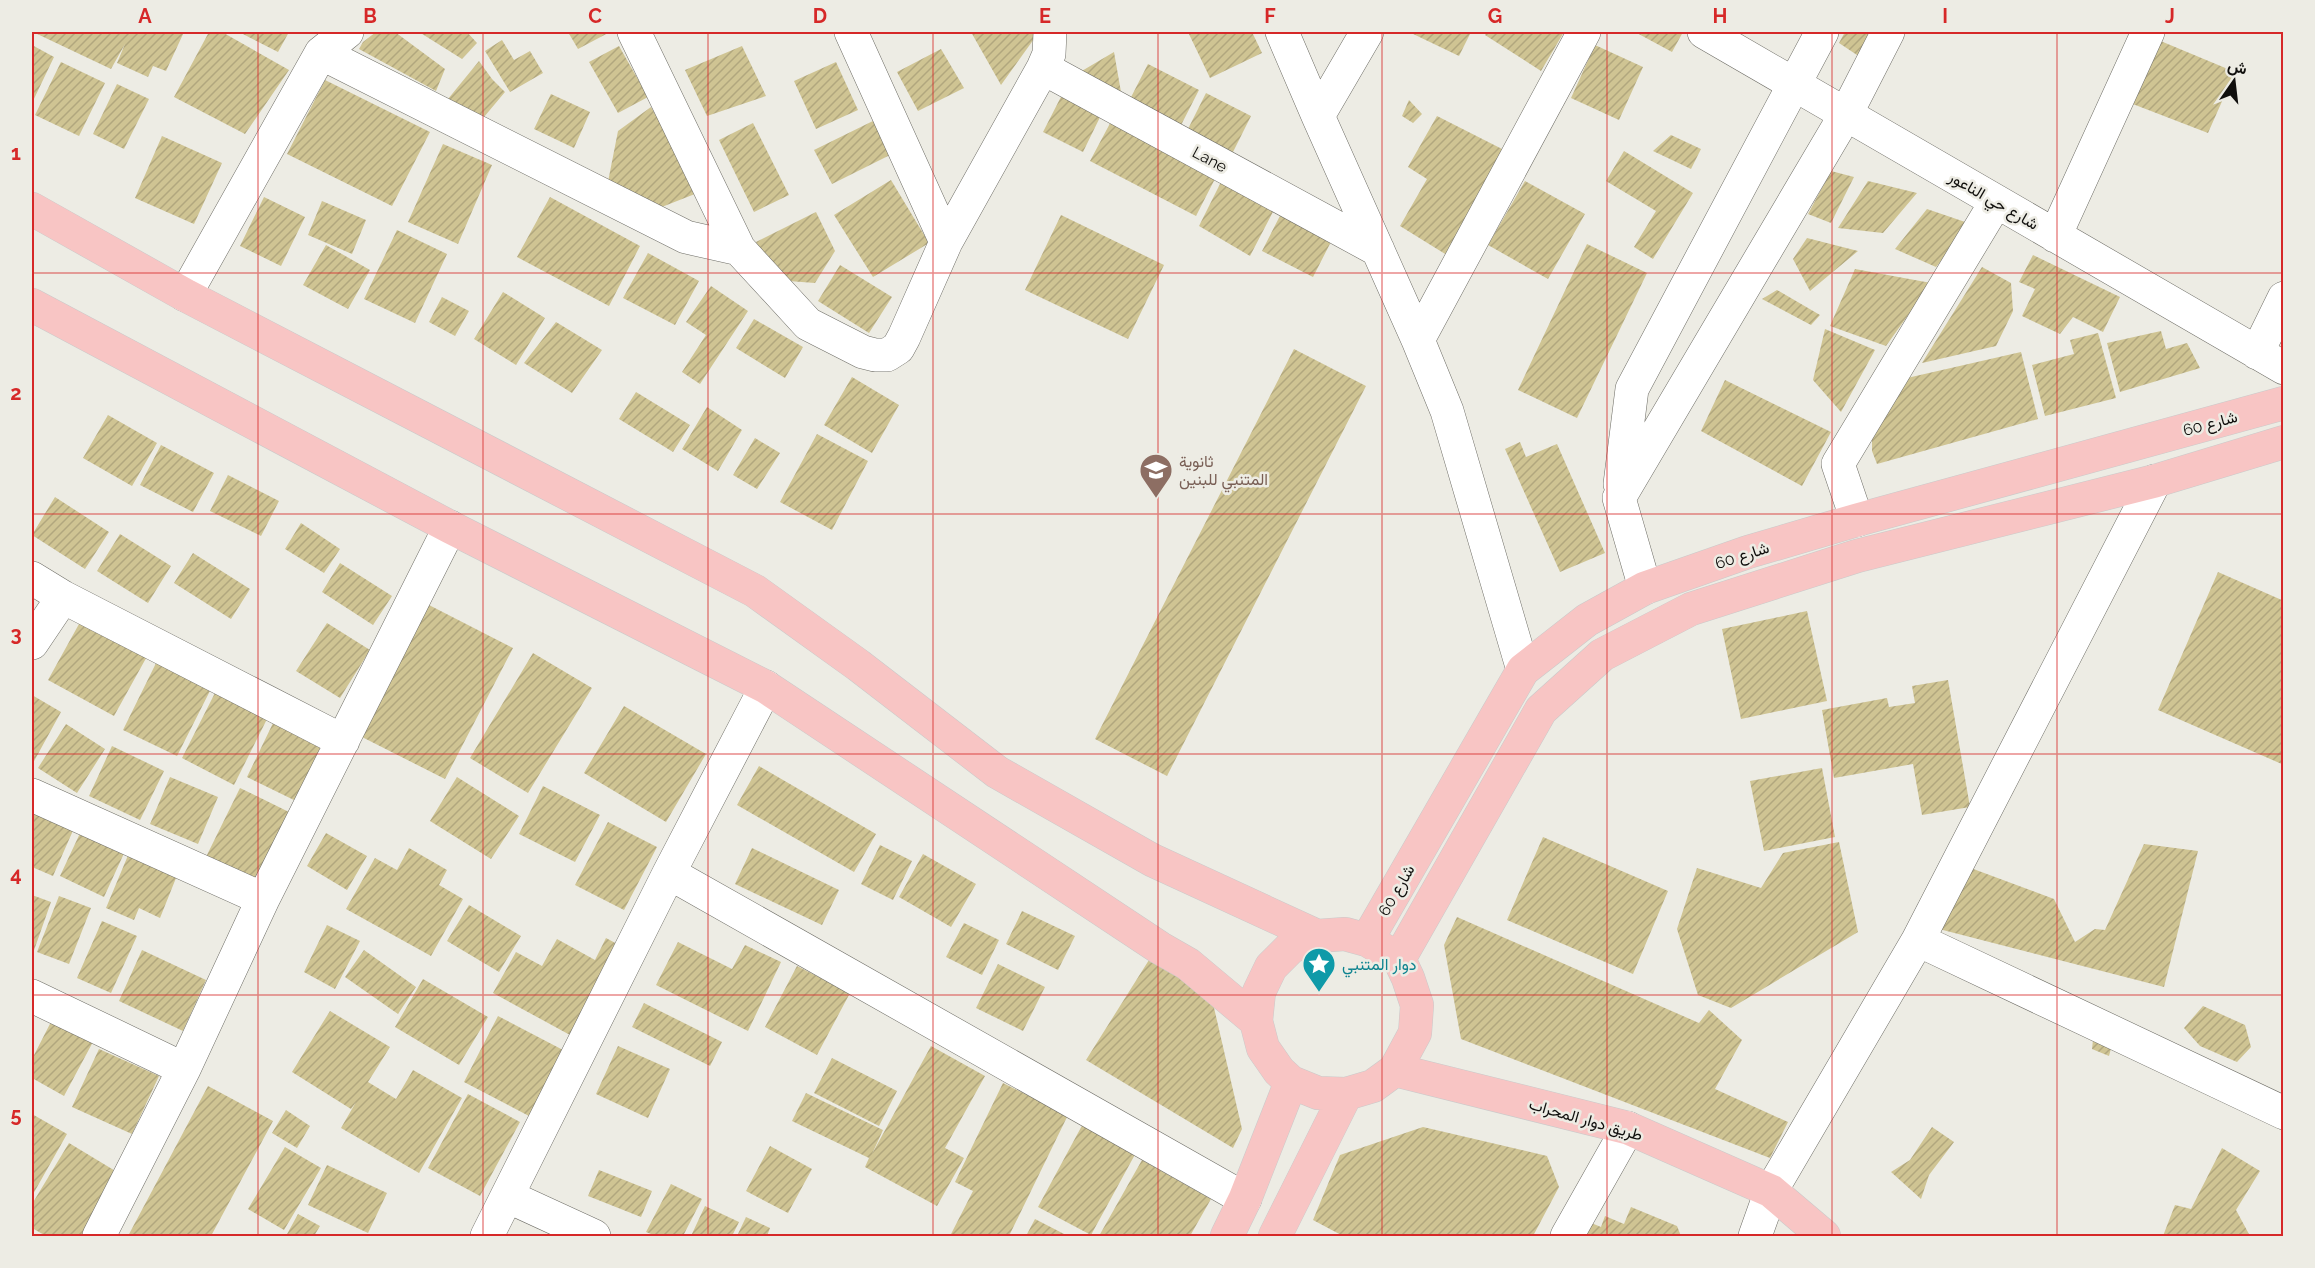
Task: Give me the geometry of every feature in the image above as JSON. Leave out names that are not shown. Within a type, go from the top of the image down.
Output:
[{"type":"main road","points":[[32,209],[185,295],[755,591],[858,665],[997,772],[1152,860],[1317,936]]},
{"type":"main road","points":[[32,305],[450,527],[766,687],[1188,964],[1256,1021]]},
{"type":"main road","name":"شارع 60","points":[[1367,940],[1523,669],[1587,620],[1645,588],[1748,552],[2283,403]]},
{"type":"main road","points":[[1399,959],[1541,710],[1602,655],[1691,609],[1857,556],[2155,480],[2283,442]]},
{"type":"main road","points":[[1345,934],[1367,940],[1399,959],[1417,1005],[1415,1033],[1395,1070],[1373,1086],[1346,1094],[1318,1093],[1292,1082],[1279,1071],[1263,1048],[1256,1021],[1259,992],[1271,967],[1292,947],[1317,936],[1345,934]]},
{"type":"main road","name":"طريق دوار المحراب","points":[[1395,1070],[1629,1128],[1771,1191],[1824,1236]]},
{"type":"main road","points":[[1227,1236],[1245,1199],[1292,1082]]},
{"type":"main road","points":[[1275,1236],[1346,1094]]},
{"type":"street","points":[[185,295],[321,53],[347,32]]},
{"type":"street","points":[[634,32],[739,249],[808,324],[863,352],[875,355],[887,355],[898,348],[904,337],[946,242],[1043,68],[1049,54],[1050,32]]},
{"type":"street","points":[[851,32],[946,242]]},
{"type":"street","points":[[1282,32],[1418,339],[1447,411],[1523,669]]},
{"type":"street","points":[[1318,116],[1367,32]]},
{"type":"street","points":[[1418,339],[1584,32]]},
{"type":"street","name":"شارع حي الناعور","points":[[1704,32],[2270,361]]},
{"type":"street","points":[[1645,588],[1619,498],[1632,389],[1822,32]]},
{"type":"street","points":[[1619,498],[1846,114],[1888,32]]},
{"type":"street","points":[[2055,236],[2148,32]]},
{"type":"street","points":[[321,53],[686,237],[739,249]]},
{"type":"street","name":"Lane","points":[[1043,68],[1378,250]]},
{"type":"street","points":[[1857,520],[1839,464],[1996,202]]},
{"type":"street","points":[[2270,361],[2283,298]]},
{"type":"street","points":[[1755,1236],[1771,1191],[1918,940],[2155,480]]},
{"type":"street","points":[[99,1236],[184,1069],[263,899],[450,527]]},
{"type":"street","points":[[32,578],[63,597],[343,741]]},
{"type":"street","points":[[32,643],[63,597]]},
{"type":"street","points":[[487,1236],[669,873],[766,687]]},
{"type":"street","points":[[32,795],[263,899]]},
{"type":"street","points":[[669,873],[1245,1199]]},
{"type":"street","points":[[1918,940],[2283,1113]]},
{"type":"street","points":[[32,996],[184,1069]]},
{"type":"street","points":[[1567,1236],[1629,1128]]},
{"type":"street","points":[[507,1196],[594,1236]]},
{"type":"building","points":[[33,32],[184,32],[166,71],[153,66],[148,77],[117,63],[125,44],[111,69]]},
{"type":"building","points":[[209,32],[222,32],[289,70],[245,134],[174,97]]},
{"type":"building","points":[[239,32],[289,32],[278,52]]},
{"type":"building","points":[[376,32],[395,32],[445,69],[436,91],[359,49],[363,42]]},
{"type":"building","points":[[419,32],[467,32],[477,43],[462,59]]},
{"type":"building","points":[[568,32],[610,32],[578,49]]},
{"type":"building","points":[[971,32],[1039,32],[1001,85]]},
{"type":"building","points":[[1188,32],[1252,32],[1262,53],[1210,78]]},
{"type":"building","points":[[1409,32],[1471,32],[1459,56]]},
{"type":"building","points":[[1487,32],[1564,32],[1541,71],[1485,35]]},
{"type":"building","points":[[1635,32],[1683,32],[1672,52]]},
{"type":"building","points":[[1845,32],[1881,32],[1866,61],[1839,43]]},
{"type":"building","points":[[2151,37],[2235,72],[2208,133],[2125,101]]},
{"type":"building","points":[[502,40],[514,60],[530,51],[543,73],[510,92],[485,51]]},
{"type":"building","points":[[32,45],[54,57],[32,103]]},
{"type":"building","points":[[1595,45],[1643,67],[1619,120],[1571,98]]},
{"type":"building","points":[[619,46],[648,97],[618,113],[589,62]]},
{"type":"building","points":[[742,46],[766,96],[707,116],[685,70]]},
{"type":"building","points":[[941,49],[964,88],[918,111],[897,72]]},
{"type":"building","points":[[1114,52],[1121,92],[1075,75]]},
{"type":"building","points":[[479,61],[505,92],[484,117],[448,99]]},
{"type":"building","points":[[61,62],[105,83],[79,136],[35,115]]},
{"type":"building","points":[[836,62],[858,110],[816,129],[794,81]]},
{"type":"building","points":[[1148,64],[1199,90],[1178,131],[1127,105]]},
{"type":"building","points":[[325,80],[430,132],[392,206],[287,154]]},
{"type":"building","points":[[117,84],[149,99],[124,149],[93,134]]},
{"type":"building","points":[[1065,89],[1104,109],[1083,152],[1043,132]]},
{"type":"building","points":[[1206,93],[1251,116],[1230,158],[1185,135]]},
{"type":"building","points":[[551,94],[590,112],[574,148],[534,129]]},
{"type":"building","points":[[1409,100],[1422,114],[1413,123],[1402,116]]},
{"type":"building","points":[[651,107],[700,192],[649,212],[606,192],[618,131]]},
{"type":"building","points":[[1115,114],[1219,171],[1196,216],[1090,161]]},
{"type":"building","points":[[1437,116],[1506,151],[1450,257],[1400,226],[1427,179],[1408,167]]},
{"type":"building","points":[[875,120],[892,154],[832,184],[814,150]]},
{"type":"building","points":[[753,123],[789,195],[754,212],[719,140]]},
{"type":"building","points":[[1671,135],[1701,149],[1691,169],[1653,151]]},
{"type":"building","points":[[162,136],[222,163],[194,224],[135,198]]},
{"type":"building","points":[[443,144],[492,165],[458,244],[408,222]]},
{"type":"building","points":[[1624,151],[1693,193],[1653,259],[1634,247],[1656,211],[1606,181]]},
{"type":"building","points":[[1831,171],[1854,177],[1831,223],[1808,214]]},
{"type":"building","points":[[1223,178],[1275,208],[1250,256],[1199,226]]},
{"type":"building","points":[[891,180],[929,243],[873,277],[834,215]]},
{"type":"building","points":[[1525,181],[1585,214],[1548,279],[1488,245]]},
{"type":"building","points":[[1868,181],[1917,193],[1883,233],[1838,228]]},
{"type":"building","points":[[264,197],[305,217],[281,266],[240,246]]},
{"type":"building","points":[[550,197],[640,246],[609,306],[517,257]]},
{"type":"building","points":[[322,201],[366,220],[352,254],[308,235]]},
{"type":"building","points":[[1284,208],[1335,234],[1313,277],[1262,251]]},
{"type":"building","points":[[1927,209],[1971,224],[1936,267],[1895,249]]},
{"type":"building","points":[[816,212],[835,251],[815,283],[775,280],[756,242]]},
{"type":"building","points":[[1061,215],[1164,265],[1128,339],[1025,290]]},
{"type":"building","points":[[397,230],[447,254],[415,323],[364,299]]},
{"type":"building","points":[[1807,238],[1858,251],[1810,291],[1793,259]]},
{"type":"building","points":[[1587,244],[1647,273],[1577,418],[1518,390]]},
{"type":"building","points":[[326,245],[370,270],[348,309],[303,285]]},
{"type":"building","points":[[648,253],[699,281],[675,325],[623,298]]},
{"type":"building","points":[[2033,255],[2120,297],[2103,332],[2073,317],[2060,334],[2022,316],[2035,289],[2019,282]]},
{"type":"building","points":[[840,265],[892,297],[869,333],[818,301]]},
{"type":"building","points":[[1982,267],[2011,283],[2013,311],[1996,346],[1922,363]]},
{"type":"building","points":[[1855,269],[1931,283],[1886,346],[1830,326]]},
{"type":"building","points":[[711,286],[748,311],[700,384],[682,372],[706,335],[686,322]]},
{"type":"building","points":[[1777,290],[1820,315],[1811,325],[1762,299]]},
{"type":"building","points":[[503,292],[545,318],[516,365],[474,339]]},
{"type":"building","points":[[442,297],[469,311],[455,336],[429,322]]},
{"type":"building","points":[[754,319],[803,347],[785,378],[736,348]]},
{"type":"building","points":[[556,322],[602,350],[572,393],[524,363]]},
{"type":"building","points":[[1825,329],[1875,350],[1841,412],[1813,380]]},
{"type":"building","points":[[2161,331],[2166,349],[2187,343],[2200,368],[2120,392],[2107,343]]},
{"type":"building","points":[[2098,333],[2116,398],[2045,416],[2032,365],[2074,354],[2070,340]]},
{"type":"building","points":[[1294,349],[1366,386],[1167,776],[1095,739]]},
{"type":"building","points":[[2021,352],[2038,419],[1877,464],[1872,451],[1872,434],[1907,378]]},
{"type":"building","points":[[852,377],[899,405],[872,453],[824,425]]},
{"type":"building","points":[[1725,380],[1831,432],[1802,486],[1701,431]]},
{"type":"building","points":[[636,392],[690,425],[673,452],[619,419]]},
{"type":"building","points":[[707,407],[742,430],[718,471],[682,449]]},
{"type":"building","points":[[108,415],[157,443],[132,486],[83,458]]},
{"type":"building","points":[[817,434],[868,461],[832,530],[780,502]]},
{"type":"building","points":[[755,438],[780,453],[757,489],[733,475]]},
{"type":"building","points":[[1520,442],[1526,457],[1557,444],[1605,553],[1560,572],[1505,449]]},
{"type":"building","points":[[161,445],[214,473],[193,512],[140,485]]},
{"type":"building","points":[[228,475],[279,501],[261,536],[210,511]]},
{"type":"building","points":[[55,497],[109,532],[85,569],[32,535]]},
{"type":"building","points":[[301,523],[340,549],[324,573],[285,549]]},
{"type":"building","points":[[120,534],[171,566],[148,603],[97,571]]},
{"type":"building","points":[[193,553],[250,589],[231,619],[174,583]]},
{"type":"building","points":[[340,563],[392,596],[373,625],[322,592]]},
{"type":"building","points":[[2218,572],[2284,601],[2284,765],[2158,710]]},
{"type":"building","points":[[429,605],[513,648],[445,779],[362,737]]},
{"type":"building","points":[[1807,611],[1827,701],[1741,719],[1722,629]]},
{"type":"building","points":[[84,615],[150,651],[114,716],[48,680]]},
{"type":"building","points":[[327,623],[370,650],[340,698],[296,671]]},
{"type":"building","points":[[161,653],[215,681],[177,756],[123,730]]},
{"type":"building","points":[[533,653],[592,688],[528,793],[470,758]]},
{"type":"building","points":[[1948,680],[1970,807],[1922,815],[1913,764],[1834,778],[1822,710],[1887,698],[1889,707],[1915,703],[1912,686]]},
{"type":"building","points":[[218,687],[270,713],[234,785],[182,758]]},
{"type":"building","points":[[32,695],[61,712],[33,763],[32,762]]},
{"type":"building","points":[[624,706],[706,754],[666,822],[584,773]]},
{"type":"building","points":[[275,719],[329,745],[300,803],[247,777]]},
{"type":"building","points":[[66,724],[105,749],[77,793],[38,768]]},
{"type":"building","points":[[112,746],[164,771],[140,820],[89,796]]},
{"type":"building","points":[[759,766],[876,834],[854,872],[737,805]]},
{"type":"building","points":[[1822,768],[1835,837],[1764,851],[1750,781]]},
{"type":"building","points":[[170,777],[218,797],[198,844],[150,824]]},
{"type":"building","points":[[457,777],[519,816],[491,859],[430,821]]},
{"type":"building","points":[[543,786],[600,815],[575,862],[519,834]]},
{"type":"building","points":[[240,788],[293,814],[259,883],[206,857]]},
{"type":"building","points":[[32,807],[75,826],[53,876],[32,867]]},
{"type":"building","points":[[608,822],[657,847],[624,910],[575,885]]},
{"type":"building","points":[[82,829],[126,849],[104,897],[60,876]]},
{"type":"building","points":[[326,833],[367,856],[347,890],[307,866]]},
{"type":"building","points":[[1543,837],[1668,891],[1633,974],[1507,920]]},
{"type":"building","points":[[1839,842],[1858,932],[1731,1008],[1698,995],[1677,929],[1697,868],[1761,888],[1783,853]]},
{"type":"building","points":[[2144,844],[2198,851],[2164,987],[1935,928],[1968,867],[2054,899],[2075,942],[2095,929],[2105,930]]},
{"type":"building","points":[[880,845],[912,861],[893,900],[861,884]]},
{"type":"building","points":[[409,848],[447,870],[439,885],[463,899],[431,956],[346,909],[375,858],[397,870]]},
{"type":"building","points":[[752,848],[839,890],[822,925],[735,884]]},
{"type":"building","points":[[129,853],[178,873],[160,918],[139,908],[134,920],[106,908]]},
{"type":"building","points":[[923,854],[976,884],[951,927],[899,897]]},
{"type":"building","points":[[32,895],[51,902],[32,956]]},
{"type":"building","points":[[59,896],[91,908],[69,964],[37,952]]},
{"type":"building","points":[[469,905],[521,936],[499,972],[447,941]]},
{"type":"building","points":[[1022,911],[1075,936],[1058,970],[1006,944]]},
{"type":"building","points":[[1457,917],[1699,1023],[1709,1010],[1742,1040],[1715,1089],[1788,1122],[1770,1158],[1461,1039],[1444,945]]},
{"type":"building","points":[[102,921],[137,936],[111,993],[77,978]]},
{"type":"building","points":[[964,923],[999,940],[982,975],[946,957]]},
{"type":"building","points":[[327,925],[360,941],[335,989],[304,972]]},
{"type":"building","points":[[606,938],[619,945],[570,1035],[493,993],[516,952],[542,966],[557,939],[595,960]]},
{"type":"building","points":[[678,942],[732,969],[745,945],[781,962],[748,1031],[656,985]]},
{"type":"building","points":[[142,950],[206,980],[183,1031],[119,1001]]},
{"type":"building","points":[[364,950],[416,987],[398,1014],[345,977]]},
{"type":"building","points":[[1154,952],[1209,986],[1242,1129],[1233,1148],[1086,1060]]},
{"type":"building","points":[[998,964],[1045,987],[1023,1031],[976,1008]]},
{"type":"building","points":[[797,966],[850,993],[817,1055],[765,1027]]},
{"type":"building","points":[[423,979],[488,1017],[459,1065],[395,1027]]},
{"type":"building","points":[[644,1003],[722,1042],[710,1066],[632,1027]]},
{"type":"building","points":[[2203,1006],[2245,1025],[2251,1047],[2237,1062],[2200,1046],[2184,1028]]},
{"type":"building","points":[[330,1011],[390,1047],[368,1082],[396,1099],[413,1070],[462,1098],[419,1173],[341,1128],[356,1102],[351,1109],[292,1072]]},
{"type":"building","points":[[498,1016],[563,1050],[529,1116],[464,1082]]},
{"type":"building","points":[[53,1018],[94,1040],[64,1096],[32,1078],[32,1059]]},
{"type":"building","points":[[2093,1040],[2112,1045],[2109,1056],[2092,1049]]},
{"type":"building","points":[[618,1046],[670,1069],[648,1118],[596,1094]]},
{"type":"building","points":[[931,1046],[985,1076],[945,1148],[964,1158],[937,1206],[865,1167],[869,1158],[792,1121],[806,1093],[883,1130],[872,1154]]},
{"type":"building","points":[[99,1049],[159,1076],[132,1134],[72,1107]]},
{"type":"building","points":[[832,1058],[897,1091],[879,1126],[814,1093]]},
{"type":"building","points":[[1003,1083],[1068,1115],[1009,1236],[950,1236],[973,1191],[955,1182]]},
{"type":"building","points":[[208,1086],[273,1121],[211,1236],[128,1236]]},
{"type":"building","points":[[468,1094],[520,1122],[480,1196],[428,1168]]},
{"type":"building","points":[[286,1110],[310,1126],[297,1148],[272,1133]]},
{"type":"building","points":[[32,1114],[67,1134],[32,1196]]},
{"type":"building","points":[[1085,1120],[1138,1149],[1091,1235],[1038,1207]]},
{"type":"building","points":[[1423,1127],[1547,1156],[1559,1187],[1533,1236],[1343,1236],[1313,1220],[1340,1155]]},
{"type":"building","points":[[1932,1127],[1954,1142],[1929,1175],[1921,1199],[1891,1172],[1910,1160]]},
{"type":"building","points":[[69,1143],[122,1175],[85,1236],[46,1236],[32,1228],[32,1204]]},
{"type":"building","points":[[770,1146],[812,1169],[788,1213],[746,1191]]},
{"type":"building","points":[[285,1147],[321,1168],[284,1230],[248,1209]]},
{"type":"building","points":[[2222,1148],[2260,1171],[2236,1210],[2250,1236],[2163,1236],[2175,1205],[2191,1209]]},
{"type":"building","points":[[1142,1160],[1211,1199],[1190,1236],[1099,1236]]},
{"type":"building","points":[[327,1165],[387,1193],[368,1233],[308,1205]]},
{"type":"building","points":[[599,1170],[652,1191],[641,1217],[588,1196]]},
{"type":"building","points":[[671,1184],[702,1199],[683,1236],[656,1236],[646,1232]]},
{"type":"building","points":[[705,1206],[739,1222],[732,1236],[691,1236]]},
{"type":"building","points":[[1631,1207],[1677,1226],[1681,1236],[1578,1236],[1584,1220],[1601,1227],[1605,1216],[1624,1224]]},
{"type":"building","points":[[298,1214],[320,1226],[314,1236],[286,1236]]},
{"type":"building","points":[[746,1217],[770,1228],[767,1236],[737,1236]]},
{"type":"building","points":[[1035,1219],[1068,1236],[1026,1236]]},
{"type":"place","name":"ثانوية المتنبي للبنين","points":[[1156,499]]},
{"type":"place","name":"دوار المتنبي","points":[[1319,993]]}]
